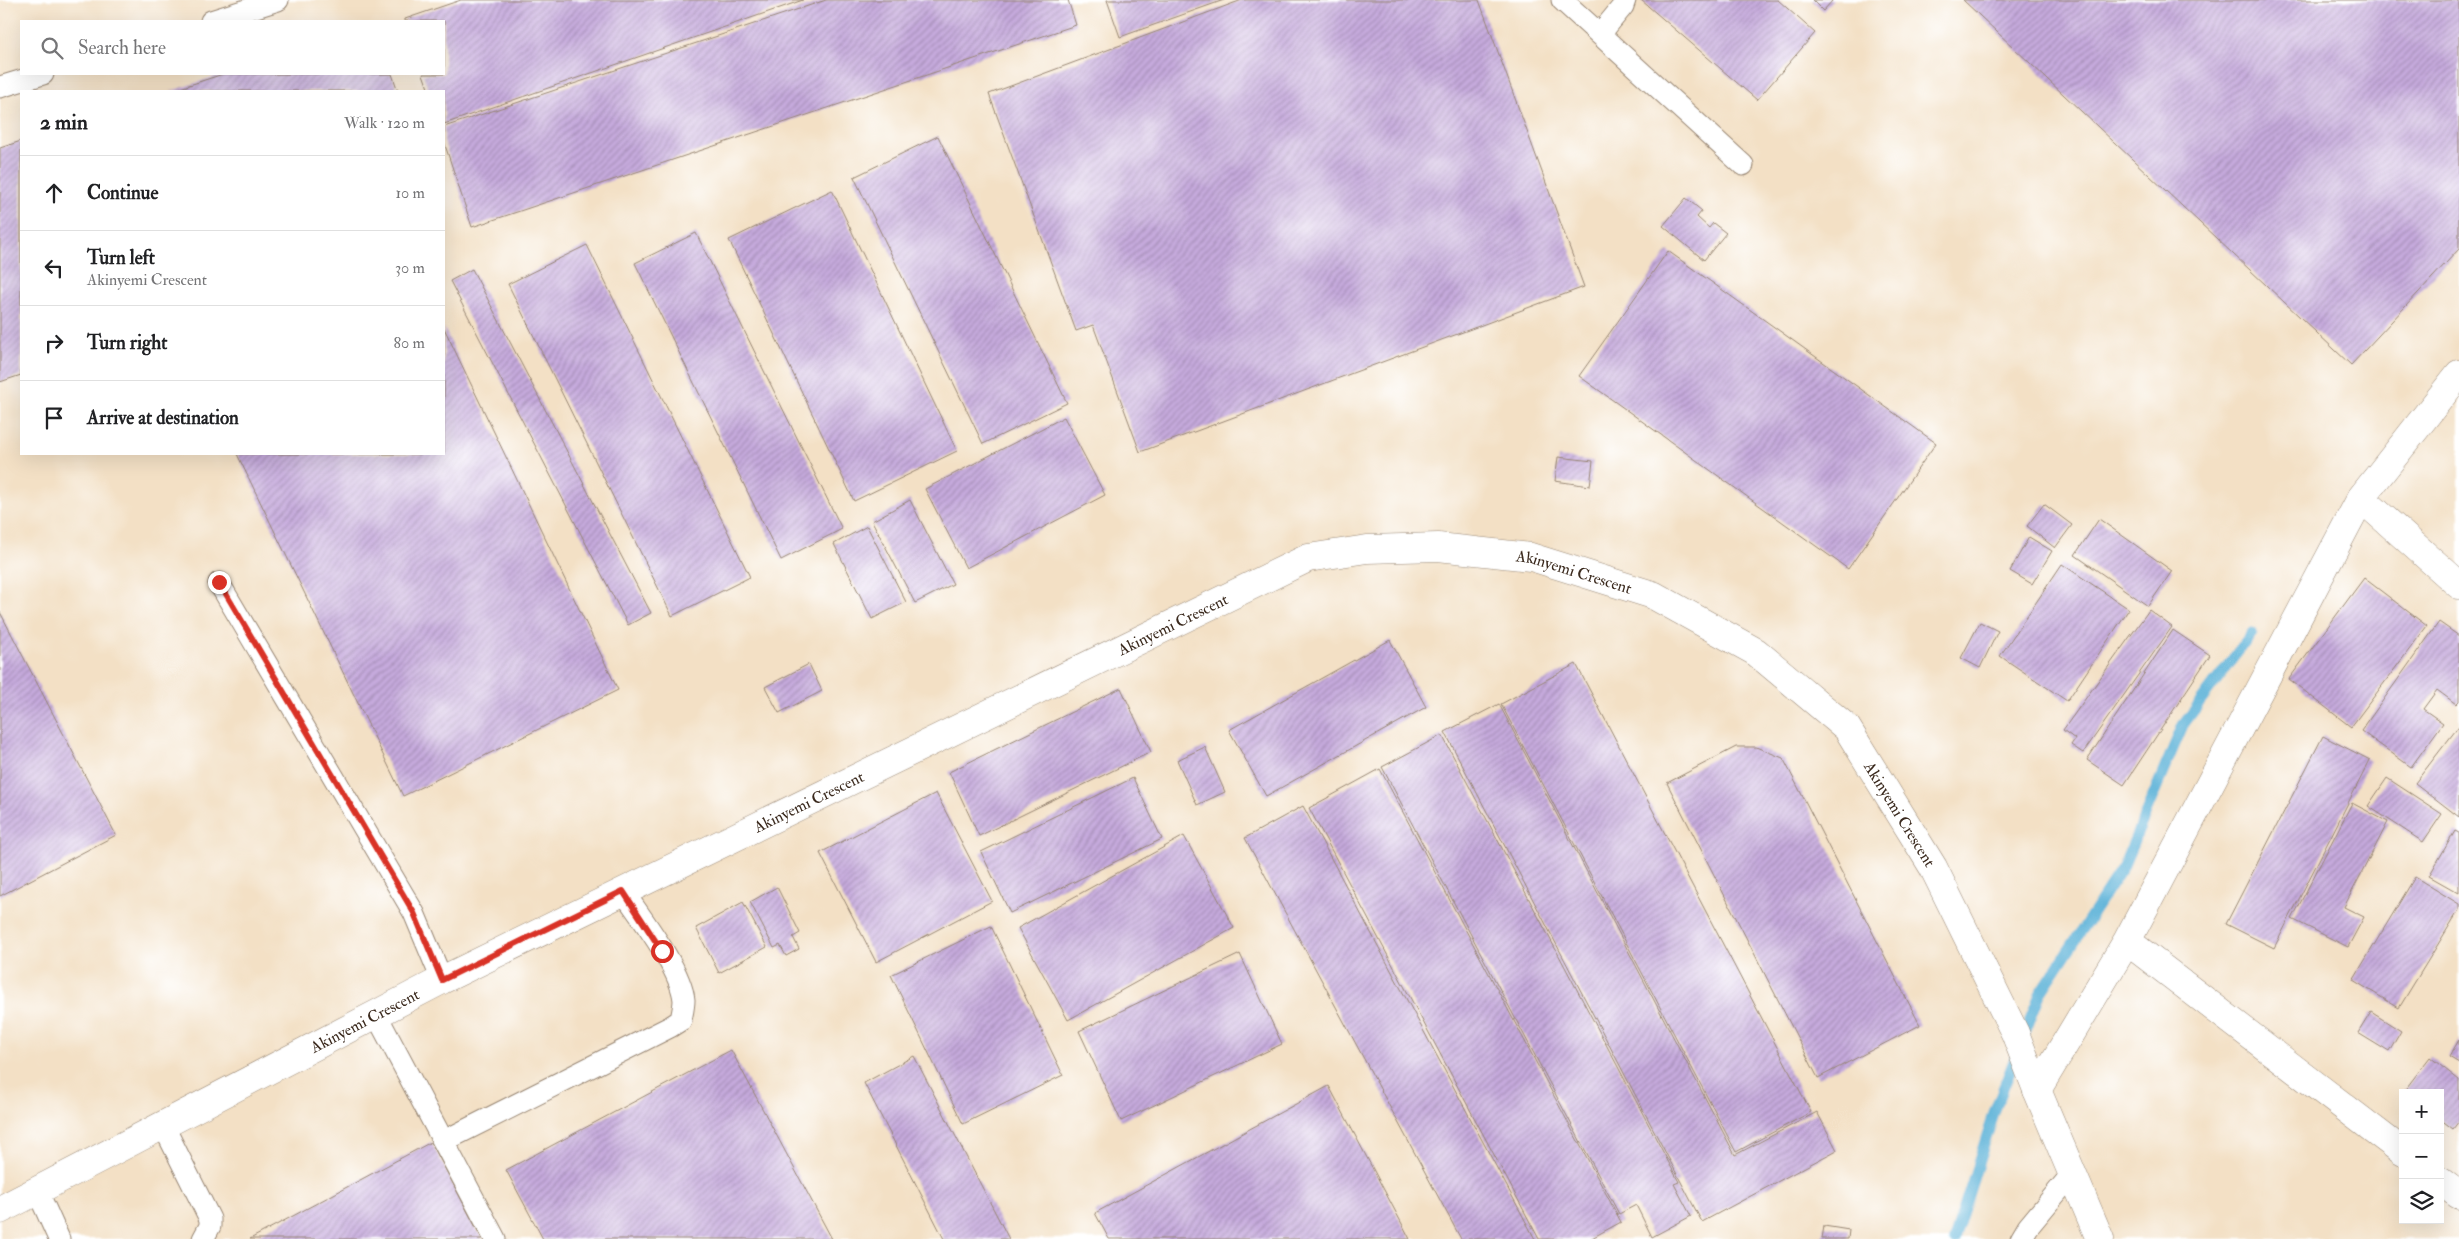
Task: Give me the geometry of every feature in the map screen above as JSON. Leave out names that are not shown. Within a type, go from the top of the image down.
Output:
[{"type":"street","points":[[2036,1090],[2127,941],[2361,498],[2459,374]]},
{"type":"street","points":[[2361,498],[2459,584]]},
{"type":"street","name":"Akinyemi Crescent","points":[[0,1210],[442,980],[1308,558],[1367,549],[1438,547],[1531,557],[1653,595],[1756,652],[1847,728],[1933,867],[2015,1033],[2036,1090],[2100,1239]]},
{"type":"street","points":[[2127,941],[2399,1149]]},
{"type":"street","points":[[2444,1183],[2459,1195]]},
{"type":"lane","points":[[213,20],[278,0]]},
{"type":"lane","points":[[1562,0],[1743,165]]},
{"type":"lane","points":[[1600,34],[1623,6],[1625,0]]},
{"type":"lane","points":[[0,87],[40,75]]},
{"type":"lane","points":[[219,582],[414,913],[442,980]]},
{"type":"lane","points":[[444,1141],[681,1020],[684,1001],[680,985],[662,951],[623,891]]},
{"type":"lane","points":[[376,1014],[495,1239]]},
{"type":"lane","points":[[162,1125],[210,1219],[210,1226],[203,1239]]},
{"type":"lane","points":[[2021,1239],[2028,1227],[2072,1174]]},
{"type":"lane","points":[[37,1190],[59,1239]]},
{"type":"building","points":[[461,0],[803,0],[445,124],[445,90],[429,90],[423,75],[445,75],[445,20],[405,19]]},
{"type":"building","points":[[826,0],[1068,0],[1076,25],[472,227],[445,145],[445,127]]},
{"type":"building","points":[[1107,0],[1224,0],[1120,37]]},
{"type":"building","points":[[1242,0],[1479,0],[1584,287],[1140,452],[1093,325],[1076,331],[989,94]]},
{"type":"building","points":[[1641,0],[1778,0],[1815,33],[1757,100]]},
{"type":"building","points":[[1812,0],[1833,0],[1823,11]]},
{"type":"building","points":[[1963,0],[2459,0],[2459,249],[2351,365]]},
{"type":"building","points":[[220,75],[392,75],[398,90],[174,90]]},
{"type":"building","points":[[938,136],[1067,403],[983,444],[854,177]]},
{"type":"building","points":[[20,141],[20,375],[0,382],[0,148]]},
{"type":"building","points":[[832,190],[957,451],[854,501],[729,240]]},
{"type":"building","points":[[1686,198],[1702,211],[1697,217],[1709,228],[1713,223],[1726,233],[1704,260],[1663,226]]},
{"type":"building","points":[[696,233],[842,529],[781,560],[635,263]]},
{"type":"building","points":[[587,245],[750,577],[672,616],[508,284]]},
{"type":"building","points":[[1668,251],[1936,443],[1848,569],[1579,376]]},
{"type":"building","points":[[472,269],[651,613],[628,625],[450,281]]},
{"type":"building","points":[[445,330],[618,690],[403,796],[237,455],[445,455]]},
{"type":"building","points":[[1064,417],[1105,495],[966,568],[925,489]]},
{"type":"building","points":[[1558,457],[1593,461],[1590,486],[1555,481]]},
{"type":"building","points":[[910,500],[953,584],[915,603],[872,521]]},
{"type":"building","points":[[2044,504],[2072,525],[2055,548],[2027,526]]},
{"type":"building","points":[[2099,519],[2172,571],[2148,606],[2075,555]]},
{"type":"building","points":[[867,526],[906,602],[872,619],[834,544]]},
{"type":"building","points":[[2029,537],[2052,551],[2032,584],[2010,571]]},
{"type":"building","points":[[2062,564],[2129,609],[2067,701],[2000,656]]},
{"type":"building","points":[[2364,578],[2427,626],[2351,727],[2289,679]]},
{"type":"building","points":[[2149,610],[2172,627],[2083,753],[2071,745],[2075,739],[2063,730]]},
{"type":"building","points":[[0,612],[116,835],[0,896]]},
{"type":"building","points":[[1980,622],[1998,631],[1980,668],[1961,658]]},
{"type":"building","points":[[2439,622],[2459,636],[2459,701],[2456,704],[2437,690],[2423,709],[2443,723],[2411,767],[2361,731]]},
{"type":"building","points":[[2173,630],[2210,655],[2124,785],[2087,760]]},
{"type":"building","points":[[1390,640],[1426,707],[1266,796],[1229,730]]},
{"type":"building","points":[[809,664],[822,691],[779,713],[765,687]]},
{"type":"building","points":[[1576,664],[1811,1112],[1736,1152],[1501,704]]},
{"type":"building","points":[[1121,688],[1151,752],[979,836],[949,772]]},
{"type":"building","points":[[1499,704],[1735,1155],[1817,1112],[1837,1150],[1702,1222],[1445,732]]},
{"type":"building","points":[[2459,726],[2459,817],[2415,783]]},
{"type":"building","points":[[1442,735],[1679,1182],[1674,1184],[1691,1216],[1652,1237],[1636,1205],[1619,1214],[1382,767]]},
{"type":"building","points":[[2323,736],[2370,760],[2274,948],[2226,924]]},
{"type":"building","points":[[1205,747],[1225,792],[1197,805],[1177,760]]},
{"type":"building","points":[[1736,747],[1756,747],[1783,758],[1920,1025],[1818,1078],[1667,783]]},
{"type":"building","points":[[1380,769],[1621,1222],[1590,1239],[1539,1239],[1309,808]]},
{"type":"building","points":[[1133,778],[1162,839],[1010,913],[981,852]]},
{"type":"building","points":[[2387,778],[2442,814],[2423,842],[2368,806]]},
{"type":"building","points":[[936,793],[992,901],[876,962],[820,853]]},
{"type":"building","points":[[2352,803],[2388,822],[2344,907],[2364,917],[2348,947],[2292,919]]},
{"type":"building","points":[[1303,806],[1535,1239],[1461,1239],[1245,838]]},
{"type":"building","points":[[2455,831],[2459,833],[2459,893],[2429,876]]},
{"type":"building","points":[[1184,836],[1234,928],[1068,1020],[1018,928]]},
{"type":"building","points":[[2415,877],[2459,904],[2459,910],[2399,1008],[2353,980]]},
{"type":"building","points":[[777,887],[800,933],[793,937],[799,949],[786,956],[780,945],[774,948],[750,902]]},
{"type":"building","points":[[743,902],[767,947],[719,973],[696,928]]},
{"type":"building","points":[[991,926],[1063,1075],[963,1124],[891,975]]},
{"type":"building","points":[[1240,954],[1282,1044],[1121,1121],[1079,1031]]},
{"type":"building","points":[[2371,1012],[2401,1031],[2389,1052],[2358,1033]]},
{"type":"building","points":[[2459,1040],[2459,1063],[2449,1057]]},
{"type":"building","points":[[731,1050],[832,1239],[543,1239],[506,1170]]},
{"type":"building","points":[[914,1056],[1009,1239],[944,1239],[864,1083]]},
{"type":"building","points":[[2430,1057],[2459,1080],[2459,1121],[2453,1129],[2444,1122],[2444,1089],[2406,1089]]},
{"type":"building","points":[[1329,1086],[1410,1239],[1109,1239],[1095,1213]]},
{"type":"building","points":[[431,1142],[482,1239],[250,1239]]},
{"type":"building","points":[[1824,1226],[1849,1230],[1848,1239],[1822,1239]]},
{"type":"waterway","points":[[1954,1239],[1996,1107],[2040,994],[2123,867],[2183,725],[2252,633]]},
{"type":"route","points":[[219,582],[414,913],[442,980],[623,891],[662,951]]}]
